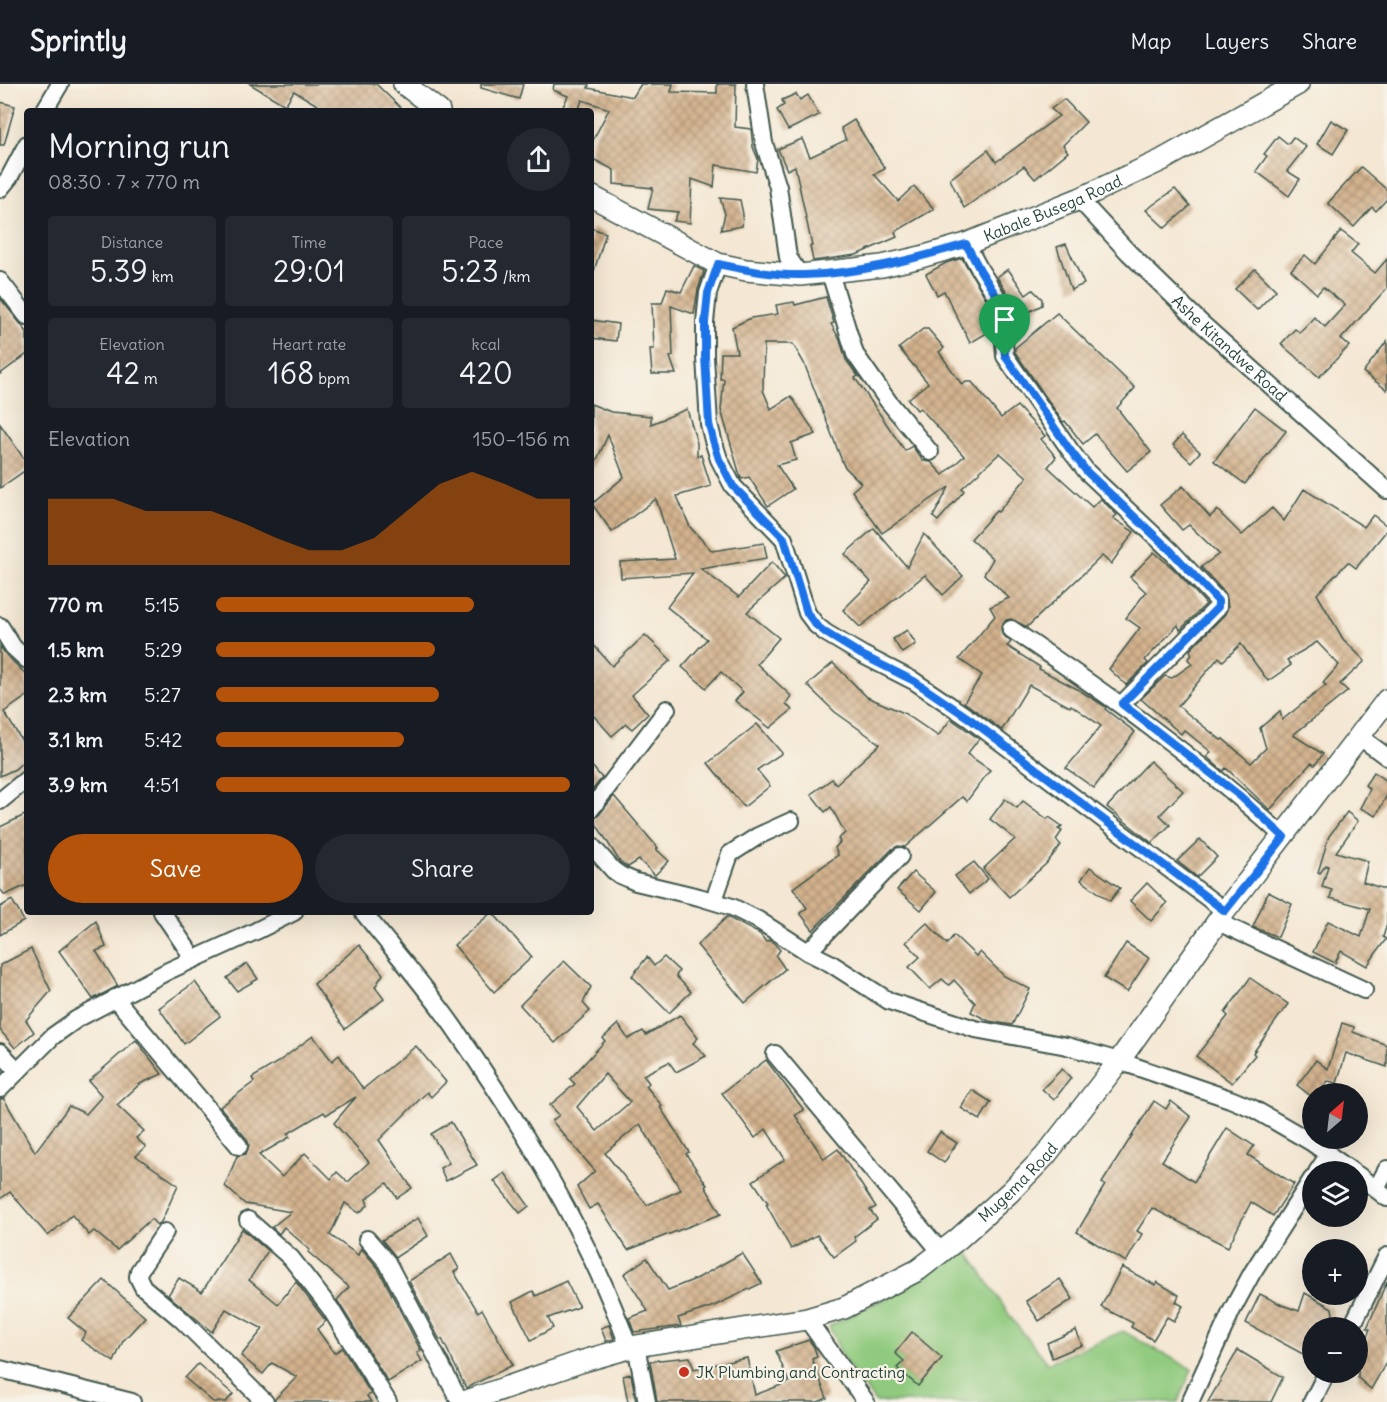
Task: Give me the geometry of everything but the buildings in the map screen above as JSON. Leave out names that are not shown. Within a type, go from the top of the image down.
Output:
[{"type":"street","points":[[46,108],[60,84]]},
{"type":"street","points":[[404,84],[435,108]]},
{"type":"street","points":[[755,84],[764,143],[778,187],[788,257],[800,275]]},
{"type":"street","name":"Kabale Busega Road","points":[[594,198],[718,264],[746,270],[800,275],[882,266],[966,244],[1079,199],[1162,160],[1298,84]]},
{"type":"street","points":[[0,189],[9,178],[24,150]]},
{"type":"street","name":"Ashe Kitandwe Road","points":[[1079,199],[1128,252],[1192,314],[1387,490]]},
{"type":"street","points":[[966,244],[1007,313],[1010,327],[1004,342],[1005,356],[1070,450],[1087,472],[1171,551],[1218,601],[1218,607],[1122,704]]},
{"type":"street","points":[[718,264],[708,293],[705,322],[709,424],[713,440],[719,459],[733,486],[784,538],[807,613],[816,625],[862,655],[914,681],[970,719],[1221,916],[1364,990]]},
{"type":"street","points":[[830,273],[855,354],[888,401],[930,452]]},
{"type":"street","points":[[0,281],[24,312]]},
{"type":"street","points":[[0,626],[13,647],[24,657]]},
{"type":"street","points":[[1011,629],[1122,704],[1240,796],[1284,837]]},
{"type":"street","name":"Mugema Road","points":[[462,1402],[580,1362],[633,1347],[807,1319],[844,1308],[891,1286],[918,1270],[958,1239],[1010,1192],[1045,1156],[1119,1061],[1221,916],[1284,837],[1387,700]]},
{"type":"street","points":[[594,805],[667,709]]},
{"type":"street","points":[[1359,737],[1387,757]]},
{"type":"street","points":[[0,800],[24,780]]},
{"type":"street","points":[[714,900],[730,854],[758,836],[791,821]]},
{"type":"street","points":[[594,848],[613,870],[636,882],[714,900],[758,920],[889,1001],[975,1029],[1067,1046],[1119,1061],[1252,1108],[1338,1161]]},
{"type":"street","points":[[808,952],[900,856]]},
{"type":"street","points":[[164,915],[194,959]]},
{"type":"street","points":[[0,1089],[52,1036],[77,1019],[115,998],[288,915]]},
{"type":"street","points":[[365,915],[452,1025],[569,1211],[591,1253],[633,1347],[647,1402]]},
{"type":"street","points":[[115,998],[238,1146]]},
{"type":"street","points":[[0,1052],[18,1071]]},
{"type":"street","points":[[776,1054],[941,1252]]},
{"type":"street","points":[[1324,1161],[1329,1154]]},
{"type":"street","points":[[1368,1183],[1382,1194],[1387,1168]]},
{"type":"street","points":[[1190,1402],[1237,1300],[1302,1195]]},
{"type":"street","points":[[248,1220],[291,1258],[330,1308],[388,1402]]},
{"type":"street","points":[[165,1232],[139,1271],[138,1278],[143,1287],[181,1319],[266,1402]]},
{"type":"street","points":[[367,1239],[387,1262],[462,1402]]},
{"type":"street","points":[[1356,1317],[1387,1256]]},
{"type":"street","points":[[807,1319],[866,1402]]},
{"type":"street","points":[[0,1369],[132,1402]]},
{"type":"street","points":[[1312,1402],[1322,1383]]},
{"type":"green space","points":[[964,1246],[1014,1322],[1048,1363],[1123,1331],[1192,1369],[1178,1402],[875,1402],[844,1360],[829,1326],[899,1292]]},
{"type":"place","name":"JK Plumbing and Contracting","points":[[684,1372]]},
{"type":"route","points":[[966,244],[1009,318],[1010,327],[1004,342],[1005,356],[1087,472],[1171,551],[1218,601],[1218,607],[1122,704],[1240,796],[1284,837],[1225,911],[970,719],[914,681],[862,655],[816,625],[807,613],[784,538],[733,486],[719,459],[709,424],[705,357],[708,293],[718,264],[746,270],[806,275],[882,266],[966,244]]}]
